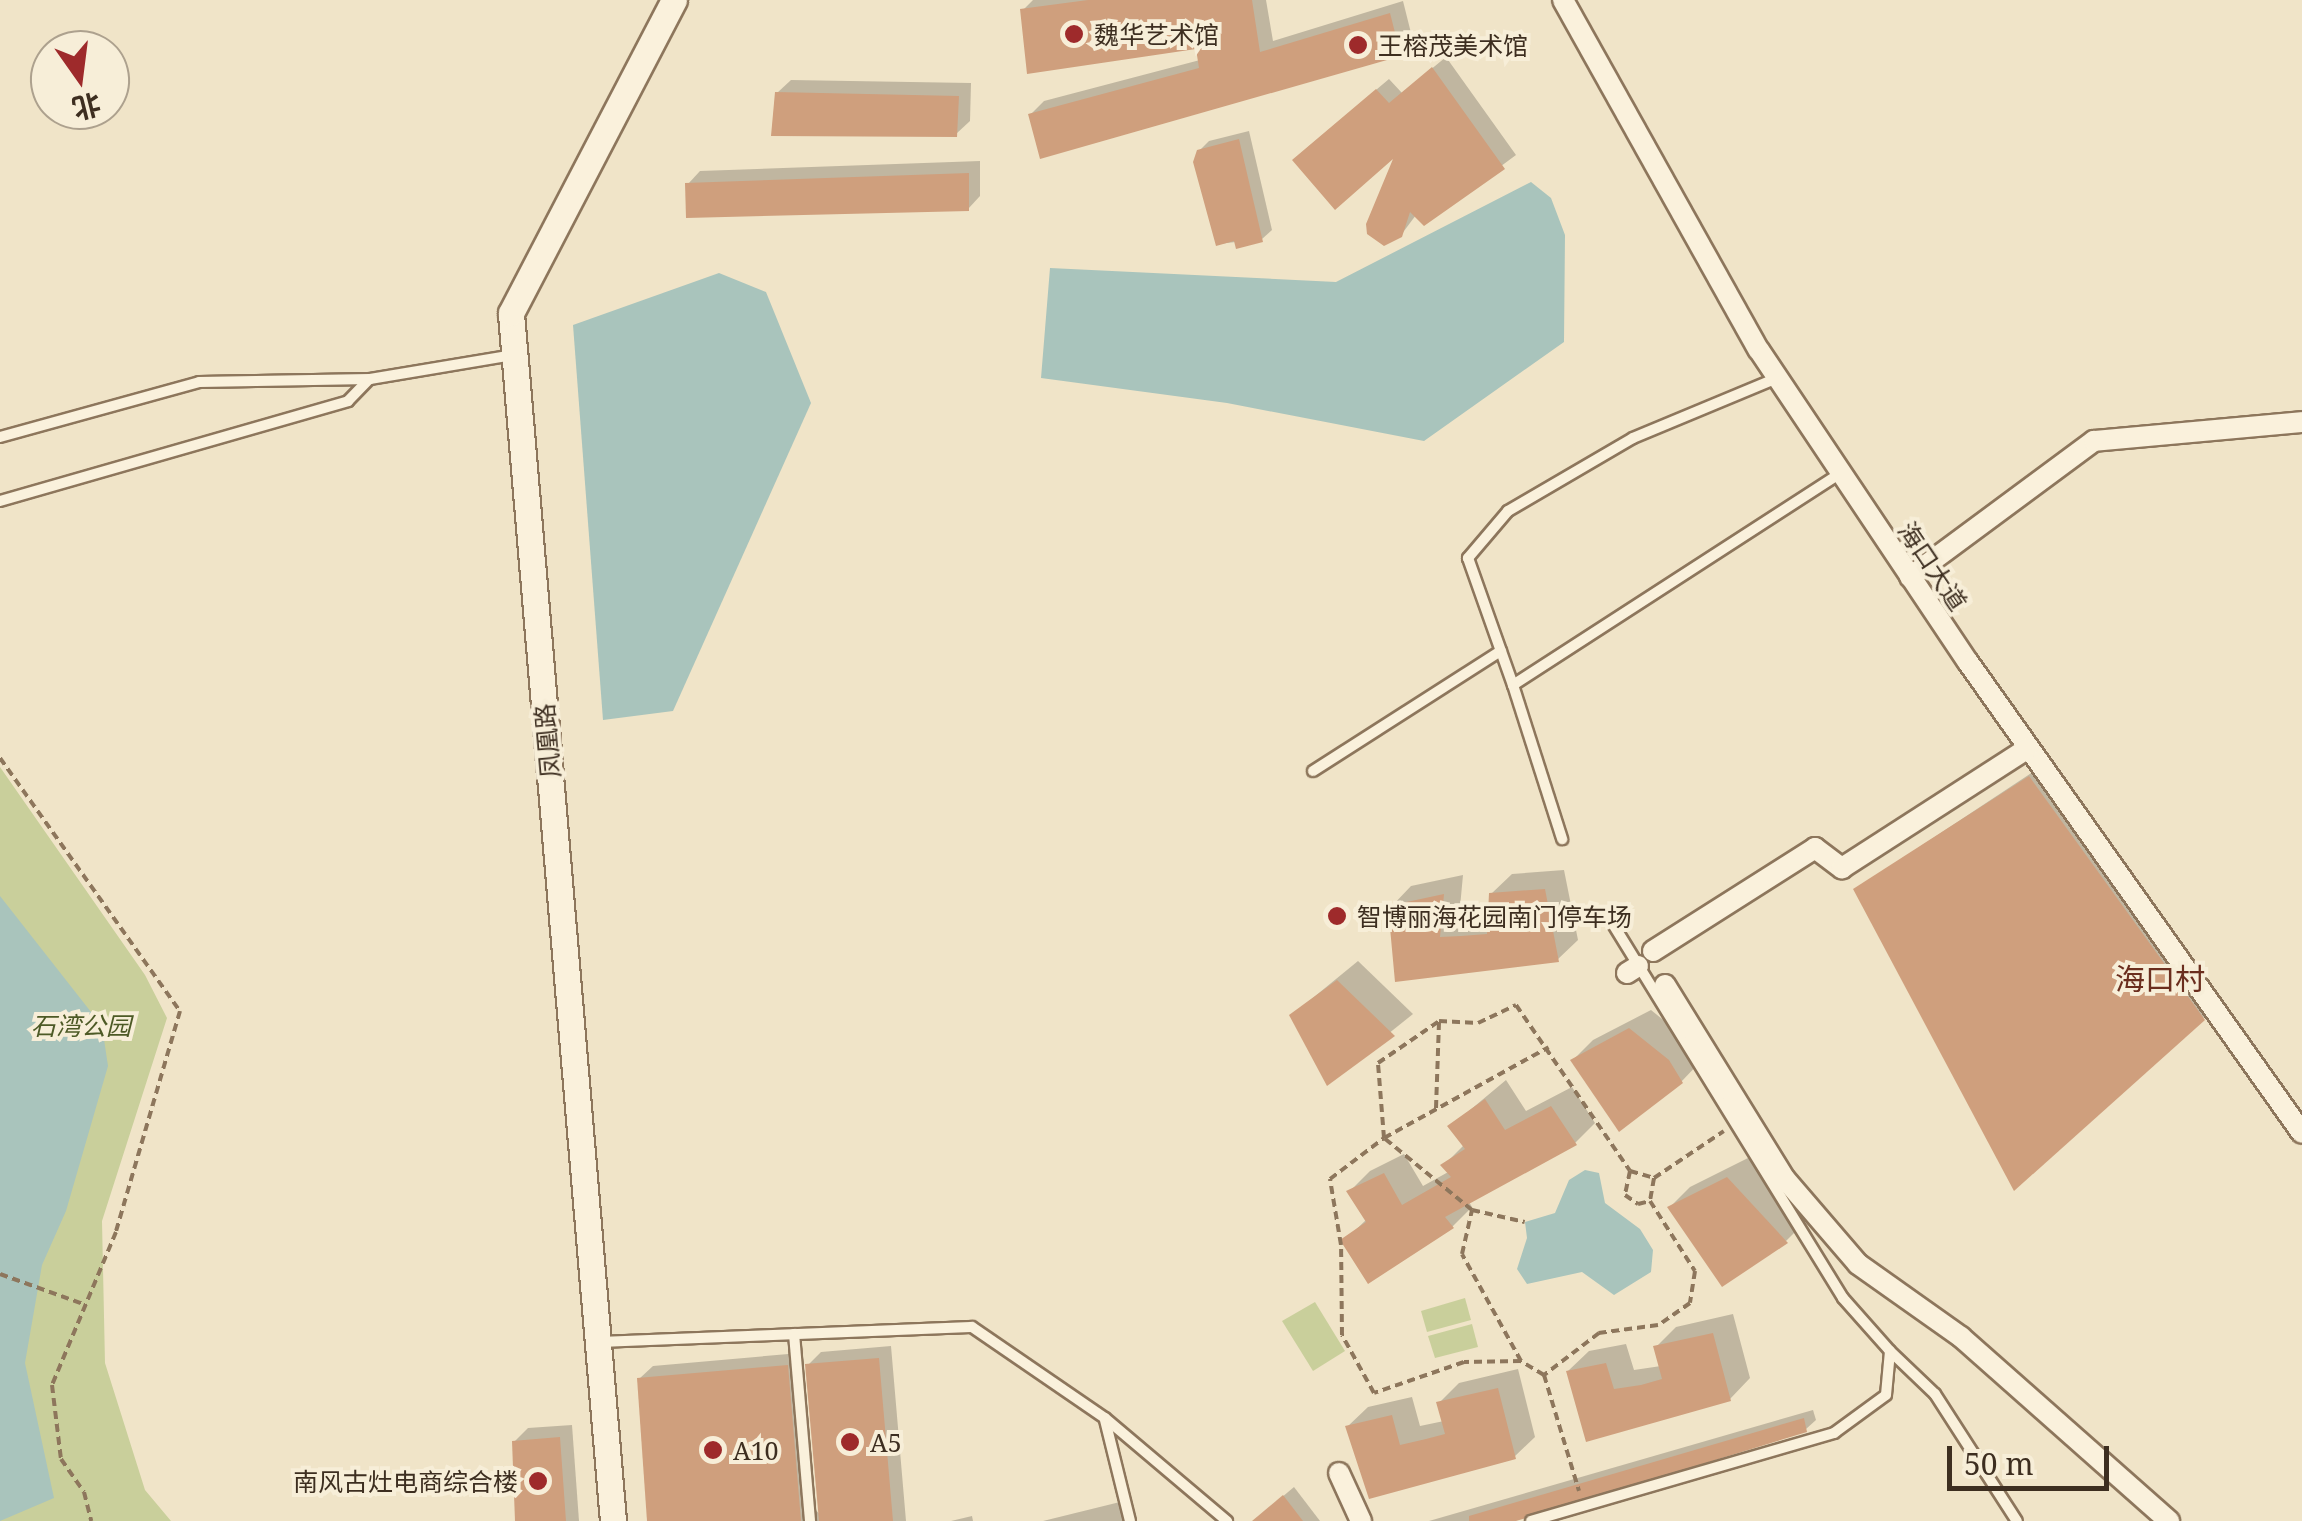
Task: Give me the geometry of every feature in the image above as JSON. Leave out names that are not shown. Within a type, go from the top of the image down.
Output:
[{"type":"street","name":"凤凰路","points":[[613,1521],[511,313],[674,0]]},
{"type":"street","name":"海口大道","points":[[1564,0],[1777,378],[2028,748],[2302,1133]]},
{"type":"street","points":[[1910,576],[2094,441],[2302,422]]},
{"type":"street","points":[[1639,963],[1815,848],[1842,868],[2028,748]]},
{"type":"street","points":[[1665,986],[1785,1179],[1858,1264],[1962,1337],[2170,1521]]},
{"type":"street","points":[[1339,1473],[1361,1521]]},
{"type":"lane","points":[[0,437],[199,382],[370,379],[515,355]]},
{"type":"lane","points":[[1562,839],[1468,558],[1508,511],[1633,438],[1777,378]]},
{"type":"lane","points":[[0,501],[348,401],[370,379]]},
{"type":"lane","points":[[1513,685],[1841,473]]},
{"type":"lane","points":[[1313,771],[1501,652]]},
{"type":"lane","points":[[1609,918],[1842,1298],[1935,1394],[2017,1521]]},
{"type":"lane","points":[[598,1342],[972,1328],[1104,1418],[1227,1521]]},
{"type":"lane","points":[[794,1334],[810,1521]]},
{"type":"lane","points":[[1531,1521],[1834,1432],[1886,1394],[1890,1351]]},
{"type":"lane","points":[[1104,1418],[1130,1521]]},
{"type":"path","points":[[0,758],[180,1011],[116,1232],[86,1305],[70,1330],[52,1384],[62,1460],[84,1492],[90,1521]]},
{"type":"path","points":[[1525,1222],[1472,1210],[1384,1138],[1378,1063],[1439,1020],[1478,1023],[1516,1005],[1549,1046],[1630,1171],[1654,1178]]},
{"type":"path","points":[[1436,1108],[1439,1020]]},
{"type":"path","points":[[1521,1361],[1464,1362],[1374,1393],[1342,1335],[1341,1245],[1330,1179],[1384,1138],[1549,1046]]},
{"type":"path","points":[[1544,1375],[1599,1332],[1658,1325],[1690,1303],[1695,1271],[1650,1202],[1654,1178],[1735,1124]]},
{"type":"path","points":[[1630,1171],[1625,1195],[1638,1204],[1650,1202]]},
{"type":"path","points":[[1472,1210],[1462,1254],[1521,1361],[1544,1375],[1584,1506]]},
{"type":"path","points":[[0,1274],[86,1305]]},
{"type":"green space","name":"石湾公园","points":[[0,767],[145,975],[167,1018],[102,1221],[105,1363],[145,1490],[171,1521],[0,1521]]},
{"type":"green space","points":[[1465,1298],[1471,1320],[1427,1332],[1421,1311]]},
{"type":"green space","points":[[1315,1302],[1345,1351],[1313,1371],[1282,1321]]},
{"type":"green space","points":[[1472,1324],[1478,1347],[1435,1358],[1428,1336]]},
{"type":"water","points":[[1531,182],[1551,198],[1565,235],[1564,342],[1424,441],[1227,403],[1041,378],[1050,268],[1336,282]]},
{"type":"water","points":[[719,273],[766,292],[811,403],[673,711],[603,720],[573,325]]},
{"type":"water","points":[[0,896],[102,1026],[108,1066],[66,1211],[42,1265],[25,1363],[54,1498],[0,1521]]},
{"type":"water","points":[[1585,1170],[1599,1173],[1605,1203],[1640,1229],[1653,1250],[1651,1272],[1614,1295],[1582,1272],[1527,1284],[1517,1269],[1527,1238],[1525,1222],[1555,1213],[1569,1180]]},
{"type":"building","points":[[1088,0],[1252,0],[1260,52],[1390,13],[1401,56],[1040,159],[1028,114],[1199,68],[1196,49],[1027,74],[1020,9]]},
{"type":"building","points":[[1432,67],[1505,169],[1424,226],[1410,212],[1402,237],[1384,246],[1367,234],[1366,224],[1393,159],[1335,210],[1292,160],[1376,89],[1389,103]]},
{"type":"building","points":[[775,92],[959,96],[957,137],[771,136]]},
{"type":"building","points":[[1239,139],[1263,242],[1236,249],[1234,241],[1216,246],[1193,162],[1197,150]]},
{"type":"building","points":[[969,173],[969,211],[686,218],[685,183]]},
{"type":"building","points":[[2029,776],[2205,1020],[2014,1191],[1853,889]]},
{"type":"building","points":[[1545,889],[1559,962],[1395,982],[1388,906],[1444,894],[1440,937],[1487,934],[1489,893]]},
{"type":"building","points":[[1337,980],[1395,1036],[1327,1086],[1289,1015]]},
{"type":"building","points":[[1629,1028],[1669,1060],[1683,1083],[1619,1132],[1570,1060]]},
{"type":"building","points":[[1485,1099],[1505,1130],[1551,1106],[1577,1145],[1445,1217],[1454,1228],[1368,1284],[1340,1240],[1366,1222],[1346,1191],[1384,1173],[1402,1205],[1451,1177],[1440,1165],[1465,1149],[1447,1126]]},
{"type":"building","points":[[1727,1177],[1788,1243],[1722,1287],[1667,1207]]},
{"type":"building","points":[[1713,1333],[1731,1401],[1586,1442],[1566,1371],[1606,1363],[1614,1389],[1641,1385],[1662,1379],[1653,1346]]},
{"type":"building","name":"A5","points":[[879,1358],[893,1521],[819,1521],[805,1364]]},
{"type":"building","name":"A10","points":[[788,1365],[801,1521],[647,1521],[637,1378]]},
{"type":"building","points":[[1498,1388],[1516,1459],[1369,1499],[1345,1426],[1392,1415],[1400,1445],[1426,1439],[1445,1434],[1436,1402]]},
{"type":"building","points":[[1804,1418],[1807,1432],[1516,1521],[1469,1521],[1469,1516]]},
{"type":"building","name":"南风古灶电商综合楼","points":[[560,1437],[566,1521],[515,1521],[512,1441]]},
{"type":"building","points":[[1283,1495],[1303,1521],[1252,1521]]},
{"type":"place","name":"魏华艺术馆","points":[[1074,34]]},
{"type":"place","name":"王榕茂美术馆","points":[[1358,45]]},
{"type":"place","name":"智博丽海花园南门停车场","points":[[1337,916]]},
{"type":"place","name":"A5","points":[[850,1442]]},
{"type":"place","name":"A10","points":[[713,1450]]},
{"type":"place","name":"南风古灶电商综合楼","points":[[538,1481]]},
{"type":"district","name":"海口村","points":[[2160,979]]}]
